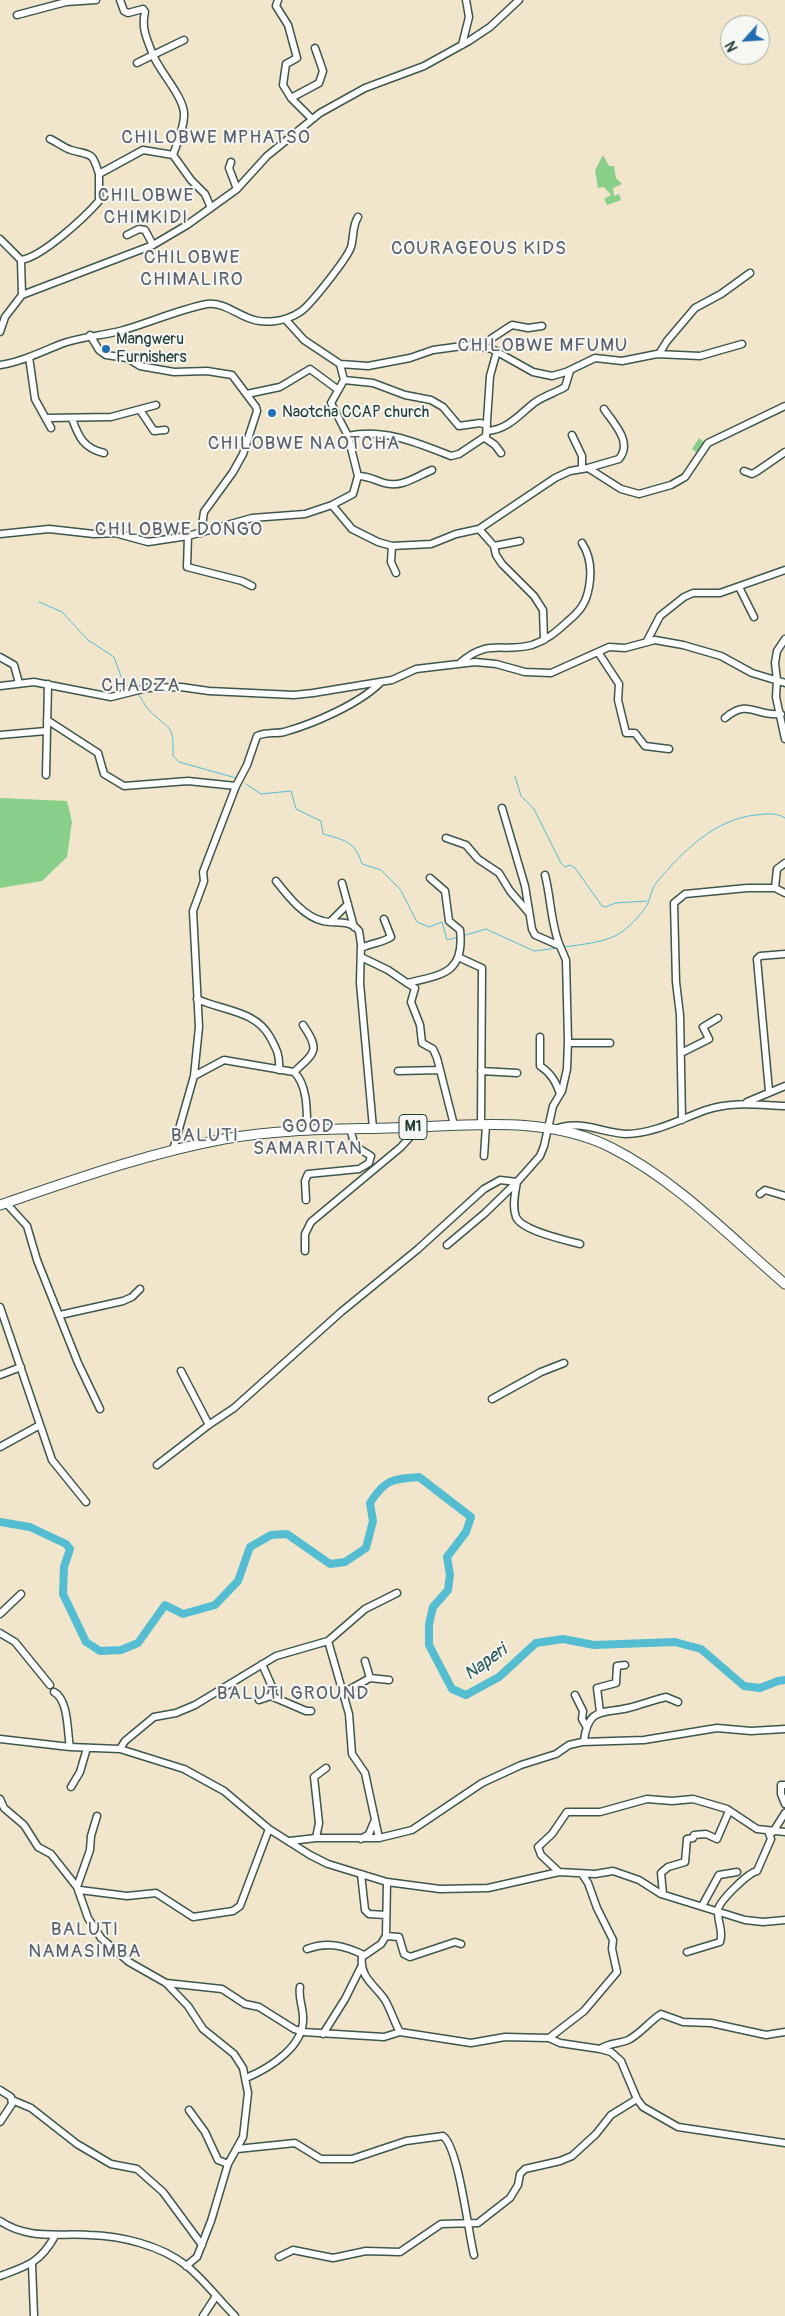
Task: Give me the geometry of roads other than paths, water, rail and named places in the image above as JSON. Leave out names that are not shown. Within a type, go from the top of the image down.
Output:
[{"type":"highway","name":"M1","points":[[3,1204],[173,1150],[241,1136],[307,1130],[454,1125],[551,1129],[612,1148],[656,1174],[785,1284]]},
{"type":"street","points":[[17,15],[66,2],[96,0]]},
{"type":"street","points":[[120,0],[124,11],[128,13],[143,9],[146,12],[142,22],[153,55],[184,111],[184,120],[173,154]]},
{"type":"street","points":[[278,0],[276,6],[288,25],[297,58],[286,64],[283,85],[291,98],[312,119]]},
{"type":"street","points":[[462,44],[469,17],[466,0]]},
{"type":"street","points":[[0,332],[8,312],[22,295],[153,245],[237,189],[267,156],[312,119],[349,96],[424,66],[490,27],[519,0]]},
{"type":"street","points":[[136,63],[184,40]]},
{"type":"street","points":[[291,98],[319,83],[322,71],[315,48]]},
{"type":"street","points":[[22,260],[32,258],[88,214],[99,201],[99,174],[95,160],[90,154],[71,150],[50,139]]},
{"type":"street","points":[[99,174],[119,165],[143,150],[173,154],[190,180],[205,194],[211,208]]},
{"type":"street","points":[[231,162],[229,168],[237,189]]},
{"type":"street","points":[[0,365],[29,357],[90,335],[123,330],[170,313],[209,304],[224,307],[259,321],[286,320],[310,304],[318,290],[342,263],[351,247],[358,217]]},
{"type":"street","points":[[127,235],[140,229],[145,230],[153,245]]},
{"type":"street","points":[[0,239],[22,260],[22,295]]},
{"type":"street","points":[[658,354],[666,341],[694,308],[720,294],[750,273]]},
{"type":"street","points":[[286,320],[304,340],[340,364],[368,366],[410,358],[433,350],[480,346],[496,351],[536,373],[552,376],[595,358],[622,361],[658,354],[700,356],[742,344]]},
{"type":"street","points":[[480,346],[512,325],[522,327],[542,326]]},
{"type":"street","points":[[90,335],[99,350],[106,355],[127,358],[140,366],[174,372],[207,371],[232,375],[257,411],[236,466],[204,512],[201,533]]},
{"type":"street","points":[[348,436],[371,432],[385,434],[454,456],[485,438],[490,376],[496,351]]},
{"type":"street","points":[[29,357],[35,399],[51,428]]},
{"type":"street","points":[[340,364],[344,380]]},
{"type":"street","points":[[247,394],[280,387],[310,369],[337,389]]},
{"type":"street","points":[[344,380],[373,383],[405,395],[431,400],[443,407],[459,426],[477,423],[497,430],[512,422],[534,403],[565,387],[570,370]]},
{"type":"street","points":[[0,534],[49,529],[94,534],[115,533],[145,542],[188,536],[252,518],[305,514],[332,505],[353,494],[358,476],[348,436],[331,407],[337,389],[344,380]]},
{"type":"street","points":[[47,418],[111,417],[156,405]]},
{"type":"street","points":[[572,435],[581,453],[585,468],[618,487],[639,494],[671,485],[685,477],[708,443],[785,406]]},
{"type":"street","points":[[332,505],[355,531],[392,546],[433,544],[456,534],[479,529],[555,478],[619,459],[624,451],[624,440],[604,409]]},
{"type":"street","points":[[140,410],[154,430],[165,430]]},
{"type":"street","points":[[72,419],[82,443],[92,450],[104,453]]},
{"type":"street","points":[[485,438],[497,447],[501,453]]},
{"type":"street","points":[[744,471],[752,474],[785,452]]},
{"type":"street","points":[[358,476],[370,476],[385,483],[400,485],[432,470]]},
{"type":"street","points":[[479,529],[494,546],[496,555],[502,564],[534,596],[543,610],[544,640]]},
{"type":"street","points":[[188,536],[187,567],[242,581],[252,586]]},
{"type":"street","points":[[494,546],[520,541]]},
{"type":"street","points":[[459,664],[474,652],[485,648],[522,646],[544,640],[558,632],[584,605],[590,581],[590,565],[588,553],[582,543]]},
{"type":"street","points":[[392,546],[391,562],[396,573]]},
{"type":"street","points":[[647,641],[660,616],[680,600],[693,593],[717,594],[785,570]]},
{"type":"street","points":[[739,587],[754,617]]},
{"type":"street","points":[[785,639],[775,658],[776,697],[785,739]]},
{"type":"street","points":[[0,686],[19,683],[48,684],[109,696],[147,688],[181,687],[209,691],[294,695],[348,689],[380,682],[416,669],[459,664],[487,662],[525,672],[545,674],[559,670],[609,647],[625,648],[647,641],[670,642],[700,650],[726,658],[752,673],[785,683]]},
{"type":"street","points":[[598,652],[619,684],[618,700],[626,733],[636,733],[645,746],[669,749]]},
{"type":"street","points":[[0,657],[14,665],[19,683]]},
{"type":"street","points":[[173,1150],[194,1076],[199,1027],[193,911],[204,881],[203,872],[257,736],[285,732],[315,720],[369,693],[380,682]]},
{"type":"street","points":[[46,775],[48,684]]},
{"type":"street","points":[[725,718],[737,709],[748,707],[768,716],[781,714]]},
{"type":"street","points":[[47,720],[98,753],[104,774],[124,786],[188,781],[236,786]]},
{"type":"street","points":[[0,735],[46,731]]},
{"type":"street","points":[[502,808],[525,886],[532,929],[535,935],[560,946]]},
{"type":"street","points":[[446,838],[466,845],[478,859],[499,873],[510,891],[531,916]]},
{"type":"street","points":[[775,888],[778,868],[785,863]]},
{"type":"street","points":[[447,1245],[485,1213],[517,1182],[540,1156],[551,1129],[552,1106],[560,1094],[566,1069],[568,1043],[566,960],[554,934],[552,900],[545,875]]},
{"type":"street","points":[[407,983],[440,976],[452,969],[462,946],[460,930],[449,921],[445,891],[430,878]]},
{"type":"street","points":[[276,881],[301,908],[322,921],[331,921],[354,927],[359,931],[361,948],[360,983],[373,1128]]},
{"type":"street","points":[[342,883],[354,927]]},
{"type":"street","points":[[682,1120],[674,903],[685,894],[746,888],[775,888],[785,893]]},
{"type":"street","points":[[331,921],[348,904]]},
{"type":"street","points":[[361,948],[371,943],[385,941],[391,937],[384,919]]},
{"type":"street","points":[[769,1091],[758,959],[760,956],[785,954]]},
{"type":"street","points":[[361,957],[388,970],[415,988]]},
{"type":"street","points":[[458,957],[482,968],[481,1071],[484,1156]]},
{"type":"street","points":[[422,979],[415,988],[410,1002],[420,1025],[422,1043],[433,1049],[454,1125]]},
{"type":"street","points":[[197,999],[242,1013],[258,1022],[278,1048],[279,1070]]},
{"type":"street","points":[[680,1053],[709,1039],[702,1027],[718,1018]]},
{"type":"street","points":[[294,1072],[312,1055],[314,1048],[312,1039],[303,1025]]},
{"type":"street","points":[[540,1037],[540,1066],[548,1071],[556,1082],[560,1094]]},
{"type":"street","points":[[568,1043],[610,1043]]},
{"type":"street","points":[[194,1076],[224,1060],[294,1072],[300,1080],[307,1108],[307,1130]]},
{"type":"street","points":[[398,1071],[440,1070]]},
{"type":"street","points":[[481,1071],[517,1072]]},
{"type":"street","points":[[551,1129],[576,1125],[624,1134],[640,1133],[707,1110],[746,1102],[785,1086]]},
{"type":"street","points":[[746,1102],[785,1106]]},
{"type":"street","points":[[305,1251],[305,1234],[311,1222],[401,1147],[419,1127]]},
{"type":"street","points":[[306,1200],[305,1181],[308,1174],[359,1169],[370,1163],[372,1156],[355,1146],[350,1129]]},
{"type":"street","points":[[157,1465],[234,1408],[341,1312],[418,1249],[484,1189],[500,1180],[517,1182]]},
{"type":"street","points":[[517,1182],[515,1208],[520,1222],[533,1230],[580,1244]]},
{"type":"street","points":[[760,1194],[766,1190],[785,1196]]},
{"type":"street","points":[[3,1204],[27,1226],[78,1363],[100,1409]]},
{"type":"street","points":[[60,1316],[123,1301],[132,1297],[140,1289]]},
{"type":"street","points":[[0,1307],[54,1463],[86,1502]]},
{"type":"street","points":[[492,1399],[541,1372],[564,1363]]},
{"type":"street","points":[[0,1375],[21,1367]]},
{"type":"street","points":[[181,1372],[209,1425]]},
{"type":"street","points":[[0,1447],[40,1424]]},
{"type":"street","points":[[0,1614],[21,1594]]},
{"type":"street","points":[[120,1749],[125,1741],[150,1719],[176,1713],[195,1705],[262,1664],[293,1650],[328,1641],[365,1609],[397,1594]]},
{"type":"street","points":[[0,1633],[16,1642],[50,1685]]},
{"type":"street","points":[[328,1641],[349,1714],[353,1743],[352,1754],[365,1773],[374,1822],[380,1838]]},
{"type":"street","points":[[365,1661],[370,1678]]},
{"type":"street","points":[[262,1664],[273,1689],[271,1696]]},
{"type":"street","points":[[600,1712],[597,1688],[616,1682],[617,1666],[625,1665]]},
{"type":"street","points":[[343,1693],[370,1678],[389,1680]]},
{"type":"street","points":[[54,1692],[64,1702],[70,1747]]},
{"type":"street","points":[[575,1695],[583,1711],[582,1719],[586,1726],[584,1741]]},
{"type":"street","points":[[258,1700],[271,1696],[306,1711],[311,1711]]},
{"type":"street","points":[[586,1726],[600,1712],[627,1708],[666,1697],[678,1702]]},
{"type":"street","points":[[290,1842],[316,1838],[380,1838],[412,1830],[482,1783],[521,1764],[556,1754],[569,1746],[584,1741],[644,1740],[717,1728],[750,1731],[785,1729]]},
{"type":"street","points":[[0,1738],[70,1747],[120,1749],[184,1769],[212,1784],[269,1829],[328,1864],[387,1882],[440,1889],[488,1888],[559,1872],[582,1874],[613,1871],[639,1880],[663,1894],[756,1922],[785,1920]]},
{"type":"street","points":[[72,1787],[80,1772],[87,1748]]},
{"type":"street","points":[[316,1838],[319,1823],[314,1777],[326,1768]]},
{"type":"street","points":[[785,1785],[781,1785],[781,1794],[785,1804]]},
{"type":"street","points":[[559,1872],[541,1855],[538,1847],[552,1834],[567,1812],[600,1812],[647,1799],[672,1801],[693,1799],[729,1811],[758,1829],[785,1832]]},
{"type":"street","points":[[0,1800],[4,1808],[24,1825],[38,1847],[51,1854],[78,1888],[88,1918],[101,1938],[125,1959],[166,1983],[188,2006],[203,2029],[234,2054],[240,2062],[246,2078],[248,2094],[246,2123],[237,2150],[228,2164],[197,2257],[186,2266]]},
{"type":"street","points":[[663,1894],[661,1873],[668,1867],[685,1862],[687,1839],[693,1838],[694,1835],[706,1834],[717,1839],[729,1811]]},
{"type":"street","points":[[687,1952],[720,1942],[722,1936],[718,1910],[725,1898],[751,1872],[757,1871],[771,1839],[770,1831],[785,1813]]},
{"type":"street","points":[[78,1888],[90,1850],[91,1836],[97,1816]]},
{"type":"street","points":[[360,1839],[369,1834],[374,1822]]},
{"type":"street","points":[[78,1888],[126,1896],[156,1893],[193,1917],[233,1911],[240,1906],[269,1829]]},
{"type":"street","points":[[702,1906],[719,1874],[737,1872]]},
{"type":"street","points":[[361,1874],[365,1910],[369,1914],[386,1915]]},
{"type":"street","points":[[549,2038],[584,2011],[617,1972],[612,1949],[613,1940],[594,1902],[588,1883],[582,1874]]},
{"type":"street","points":[[323,2034],[345,1999],[362,1964],[364,1955],[381,1944],[386,1936],[387,1882]]},
{"type":"street","points":[[386,1936],[399,1936],[404,1954],[410,1956],[455,1942],[461,1944]]},
{"type":"street","points":[[307,1949],[326,1945],[339,1945],[364,1955]]},
{"type":"street","points":[[362,1964],[368,1982],[384,1998],[400,2032]]},
{"type":"street","points":[[166,1983],[222,1989],[245,2004],[259,2007],[302,2032],[384,2037],[400,2032],[471,2043],[505,2037],[549,2038],[560,2043],[600,2049],[611,2052],[622,2061],[637,2099],[643,2107],[678,2127],[785,2143]]},
{"type":"street","points":[[246,2078],[272,2066],[293,2045],[302,2032],[300,1986]]},
{"type":"street","points":[[600,2049],[608,2043],[629,2041],[661,2014],[683,2022],[711,2023],[766,2034],[785,2032]]},
{"type":"street","points":[[0,2090],[12,2100],[32,2108],[98,2157],[115,2166],[138,2169],[163,2192],[202,2245]]},
{"type":"street","points":[[279,2257],[293,2250],[333,2258],[366,2252],[400,2252],[441,2224],[478,2223],[510,2198],[518,2185],[520,2174],[526,2169],[560,2162],[572,2156],[596,2134],[611,2115],[637,2099]]},
{"type":"street","points":[[0,2122],[11,2107],[12,2100]]},
{"type":"street","points":[[189,2110],[205,2132],[218,2160],[228,2164]]},
{"type":"street","points":[[237,2150],[295,2143],[322,2159],[352,2159],[406,2141],[443,2136],[451,2147],[457,2168],[474,2255]]},
{"type":"street","points":[[0,2221],[22,2231],[40,2236],[89,2235],[123,2238],[136,2242],[186,2266],[235,2316]]},
{"type":"street","points":[[0,2276],[32,2264],[42,2256],[55,2236]]},
{"type":"street","points":[[32,2264],[34,2316]]},
{"type":"street","points":[[203,2316],[216,2296]]},
{"type":"waterway","points":[[39,602],[62,612],[88,640],[114,657],[123,682],[131,688]]},
{"type":"waterway","points":[[138,694],[149,710],[169,728],[172,737],[173,756],[179,762],[236,778]]},
{"type":"waterway","points":[[515,776],[521,796],[534,809],[561,863],[565,867],[570,865],[575,868],[602,906],[606,907],[615,903],[647,901]]},
{"type":"waterway","points":[[246,784],[261,794],[291,791],[296,809],[321,821],[323,834],[348,843],[356,850],[362,864],[381,870],[400,889],[417,922],[429,927],[442,922],[447,940],[459,937]]},
{"type":"waterway","points":[[563,947],[602,941],[622,932],[633,923],[643,910],[648,903],[655,884],[667,870],[689,848],[713,830],[726,823],[755,815],[774,814],[785,818]]},
{"type":"waterway","points":[[462,936],[486,929],[534,951],[557,948]]},
{"type":"waterway","name":"Naperi","points":[[0,1522],[30,1527],[66,1544],[70,1549],[64,1567],[63,1594],[86,1642],[100,1651],[121,1650],[138,1643],[165,1605],[183,1614],[215,1605],[238,1581],[250,1547],[271,1535],[287,1534],[330,1564],[345,1562],[366,1548],[373,1521],[370,1503],[380,1489],[396,1480],[419,1477],[471,1517],[466,1532],[447,1557],[450,1575],[448,1590],[433,1607],[429,1624],[429,1645],[452,1689],[466,1695],[499,1677],[536,1643],[563,1639],[594,1645],[675,1642],[701,1649],[744,1686],[760,1688],[785,1680]]},
{"type":"place","name":"Mangweru Furnishers","points":[[106,349]]},
{"type":"place","name":"Naotcha CCAP church","points":[[272,413]]},
{"type":"district","name":"CHILOBWE MPHATSO","points":[[216,138]]},
{"type":"district","name":"CHILOBWE CHIMKIDI","points":[[146,207]]},
{"type":"district","name":"COURAGEOUS KIDS","points":[[479,249]]},
{"type":"district","name":"CHILOBWE CHIMALIRO","points":[[192,269]]},
{"type":"district","name":"CHILOBWE MFUMU","points":[[543,346]]},
{"type":"district","name":"CHILOBWE NAOTCHA","points":[[304,444]]},
{"type":"district","name":"CHILOBWE DONGO","points":[[179,530]]},
{"type":"district","name":"CHADZA","points":[[141,686]]},
{"type":"district","name":"BALUTI","points":[[205,1136]]},
{"type":"district","name":"GOOD SAMARITAN","points":[[308,1138]]},
{"type":"district","name":"BALUTI GROUND","points":[[293,1694]]},
{"type":"district","name":"BALUTI NAMASIMBA","points":[[85,1941]]}]
